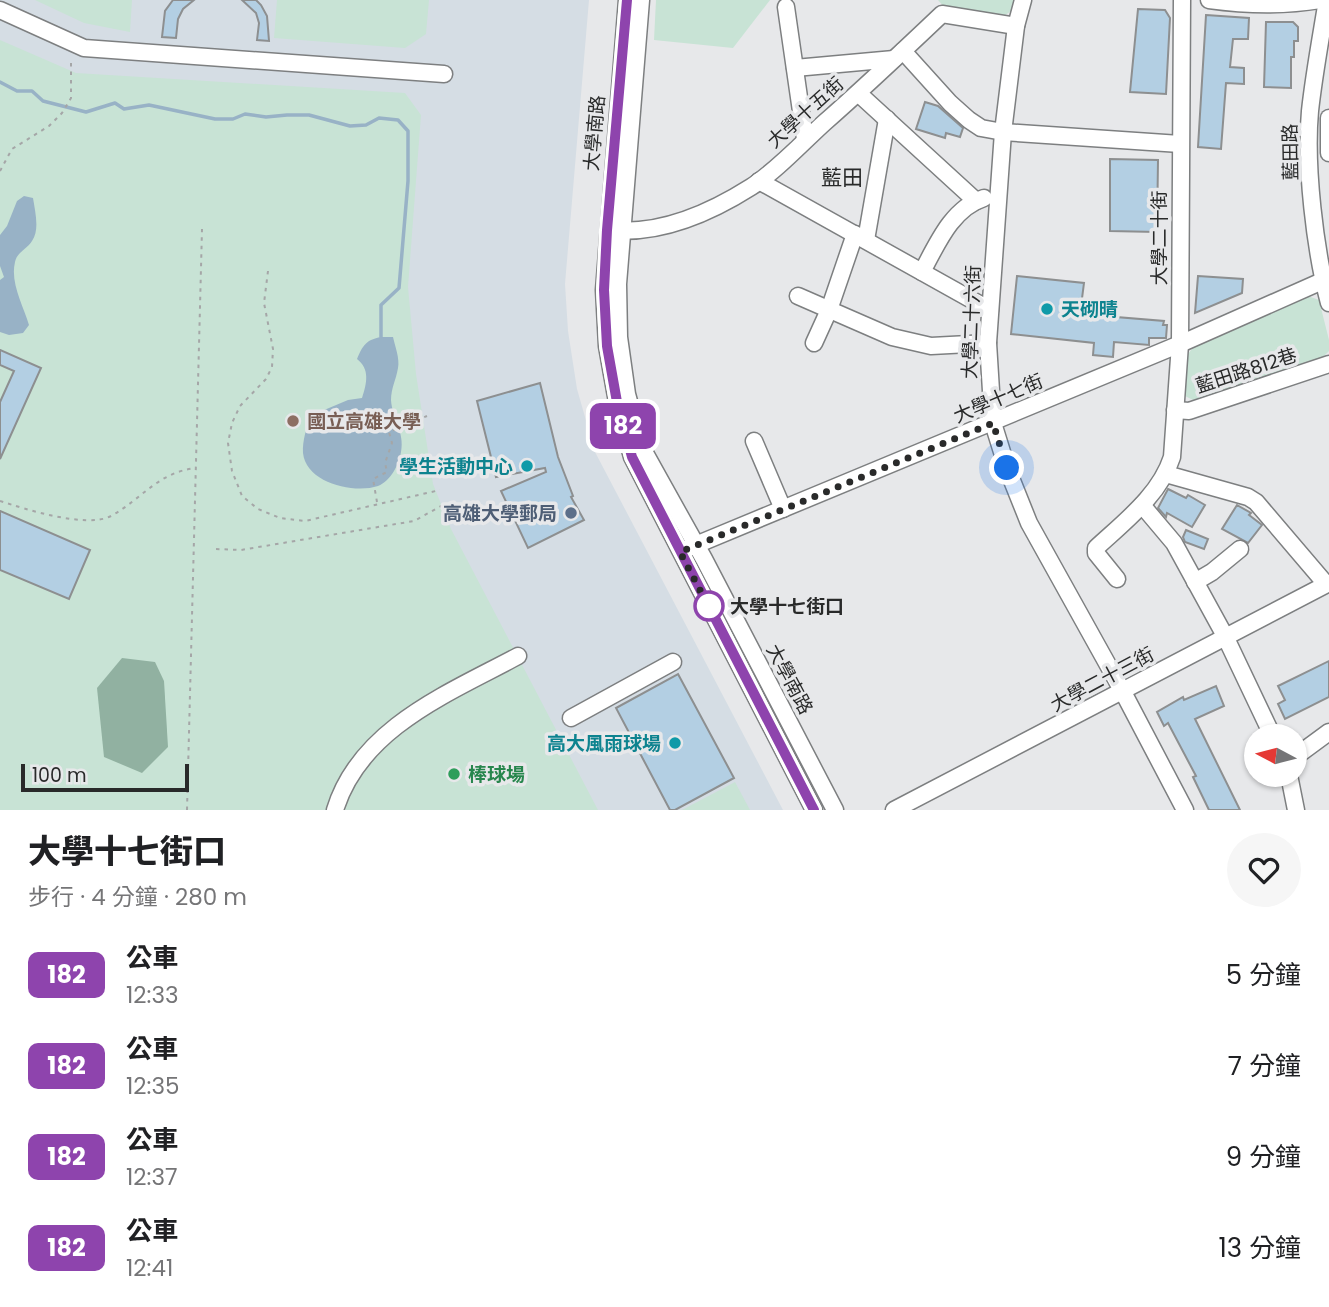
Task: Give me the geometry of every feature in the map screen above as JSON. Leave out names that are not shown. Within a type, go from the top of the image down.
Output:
[{"type":"street","name":"大學南路","points":[[614,231],[627,0]]},
{"type":"street","name":"大學南路","points":[[641,0],[614,231],[604,290],[607,346],[617,402],[632,457],[688,548],[835,810]]},
{"type":"street","name":"大學二十六街","points":[[1023,0],[1016,26],[997,194],[988,343],[993,423],[1029,523],[1124,692],[1185,810]]},
{"type":"street","name":"大學二十街","points":[[1117,579],[1096,553],[1096,548],[1142,505],[1166,474],[1171,457],[1180,345],[1182,0]]},
{"type":"street","points":[[1209,0],[1238,4],[1320,0]]},
{"type":"street","name":"藍田路","points":[[1327,0],[1323,68],[1310,112],[1309,148],[1312,199],[1329,303]]},
{"type":"street","points":[[786,7],[805,139]]},
{"type":"street","points":[[0,10],[84,48],[443,74]]},
{"type":"street","name":"大學十五街","points":[[614,231],[661,226],[697,216],[759,181],[942,14],[1016,26]]},
{"type":"street","points":[[795,68],[899,55],[981,128],[1003,132],[1180,144]]},
{"type":"street","points":[[858,93],[976,201]]},
{"type":"street","name":"藍田路","points":[[1329,118],[1329,153]]},
{"type":"street","points":[[814,343],[860,237],[887,119]]},
{"type":"street","points":[[759,181],[990,310]]},
{"type":"street","points":[[922,272],[946,228],[976,201],[997,194]]},
{"type":"street","name":"大學十七街","points":[[688,548],[1180,345],[1327,279]]},
{"type":"street","points":[[797,296],[892,337],[931,346],[988,343]]},
{"type":"street","name":"藍田路812巷","points":[[1175,410],[1189,411],[1329,364]]},
{"type":"street","points":[[754,441],[783,509]]},
{"type":"street","points":[[1166,474],[1248,497],[1328,583]]},
{"type":"street","points":[[1142,505],[1167,533],[1195,582],[1225,636],[1267,724]]},
{"type":"street","name":"大學南路","points":[[688,548],[814,810]]},
{"type":"street","points":[[1195,582],[1240,549]]},
{"type":"street","name":"大學二十三街","points":[[894,810],[1328,583]]},
{"type":"street","points":[[335,810],[348,781],[359,765],[400,722],[418,709],[518,656]]},
{"type":"street","points":[[571,718],[673,662]]},
{"type":"street","points":[[1307,748],[1329,732]]},
{"type":"street","points":[[1292,788],[1296,810]]},
{"type":"path","points":[[0,171],[12,149],[49,127],[62,113],[70,100],[71,59]]},
{"type":"path","points":[[187,810],[202,229]]},
{"type":"path","points":[[268,271],[264,303],[273,349],[272,367],[266,379],[240,406],[232,423],[228,443],[232,471],[242,496],[258,509],[279,518],[305,521],[440,490]]},
{"type":"path","points":[[377,503],[373,479],[387,472],[385,463],[392,443],[388,432],[427,416]]},
{"type":"path","points":[[0,500],[18,507],[89,522],[109,518],[178,470],[196,468]]},
{"type":"path","points":[[216,549],[241,550],[414,521],[443,505]]},
{"type":"shaded area","name":"國立高雄大學","points":[[0,0],[589,0],[565,284],[568,331],[577,389],[595,452],[783,810],[0,810]]},
{"type":"green space","points":[[35,0],[132,0],[130,32],[84,23]]},
{"type":"green space","points":[[277,0],[429,0],[426,34],[405,48],[274,38]]},
{"type":"green space","points":[[656,0],[770,0],[733,48],[654,40]]},
{"type":"green space","points":[[938,0],[1015,0],[1011,11],[1004,16],[945,8]]},
{"type":"green space","name":"國立高雄大學","points":[[0,40],[76,73],[405,93],[421,115],[408,287],[416,374],[433,484],[451,529],[598,810],[0,810]]},
{"type":"green space","points":[[1308,296],[1319,300],[1329,340],[1329,351],[1323,357],[1193,400],[1185,396],[1188,354],[1195,345]]},
{"type":"green space","points":[[122,658],[155,662],[164,681],[168,747],[142,773],[104,757],[97,688]]},
{"type":"green space","points":[[735,782],[750,810],[682,810]]},
{"type":"water","points":[[24,196],[33,198],[36,231],[32,241],[16,259],[14,278],[29,325],[23,333],[9,335],[0,332],[0,280],[4,277],[0,266],[0,235],[7,226],[17,201]]},
{"type":"water","points":[[381,337],[393,337],[398,357],[391,400],[402,445],[398,462],[394,472],[378,486],[357,488],[333,484],[313,472],[306,463],[303,444],[310,416],[348,400],[362,398],[366,377],[364,367],[357,359],[366,344]]},
{"type":"building","points":[[173,0],[194,0],[183,9],[178,19],[176,38],[162,37],[165,11]]},
{"type":"building","points":[[242,0],[256,0],[261,5],[267,16],[269,41],[257,40],[259,23],[256,13]]},
{"type":"building","points":[[1138,9],[1165,10],[1170,18],[1166,94],[1130,92]]},
{"type":"building","points":[[1206,15],[1249,18],[1248,39],[1233,39],[1230,67],[1244,68],[1244,84],[1226,83],[1221,149],[1198,147]]},
{"type":"building","points":[[1266,22],[1293,22],[1298,27],[1298,41],[1294,41],[1294,57],[1291,57],[1291,88],[1264,87]]},
{"type":"building","points":[[925,102],[938,106],[963,128],[960,137],[946,133],[945,138],[916,129]]},
{"type":"building","points":[[1110,159],[1158,160],[1157,232],[1110,231]]},
{"type":"building","name":"天砌晴","points":[[1017,276],[1084,283],[1080,314],[1164,321],[1163,325],[1167,325],[1166,338],[1149,338],[1149,345],[1114,342],[1113,357],[1093,355],[1094,343],[1011,334]]},
{"type":"building","points":[[1198,276],[1243,279],[1242,293],[1195,313]]},
{"type":"building","points":[[0,350],[41,368],[0,459],[0,402],[14,371],[0,365]]},
{"type":"building","name":"學生活動中心","points":[[540,383],[558,457],[573,496],[571,497],[584,520],[528,548],[501,491],[546,472],[545,468],[496,477],[477,401]]},
{"type":"building","points":[[1168,489],[1186,498],[1188,495],[1205,505],[1192,527],[1167,513],[1166,517],[1158,508]]},
{"type":"building","points":[[1237,505],[1251,513],[1249,515],[1262,525],[1248,543],[1222,529]]},
{"type":"building","points":[[0,511],[90,550],[69,599],[0,570]]},
{"type":"building","points":[[1186,530],[1208,539],[1204,549],[1185,542],[1183,537]]},
{"type":"building","points":[[1329,661],[1329,697],[1285,719],[1278,704],[1285,700],[1278,686]]},
{"type":"building","name":"高大風雨球場","points":[[678,674],[734,778],[675,810],[670,810],[616,708]]},
{"type":"building","points":[[1216,686],[1224,706],[1195,719],[1240,810],[1209,810],[1193,777],[1196,776],[1168,723],[1164,726],[1157,712],[1183,697],[1184,700]]},
{"type":"waterway","points":[[0,82],[17,91],[32,91],[43,101],[86,112],[115,103],[124,109],[149,105],[215,119],[233,119],[245,114],[266,117],[309,115],[350,126],[366,125],[379,118],[398,120],[408,131],[408,181],[399,288],[381,305],[381,337]]},
{"type":"bus line","name":"182","points":[[627,0],[604,290],[607,346],[617,402],[632,457],[814,810]]},
{"type":"place","name":"天砌晴","points":[[1047,309]]},
{"type":"place","name":"國立高雄大學","points":[[293,421]]},
{"type":"place","name":"學生活動中心","points":[[527,466]]},
{"type":"place","name":"高雄大學郵局","points":[[571,513]]},
{"type":"place","name":"大學十七街口","points":[[709,606]]},
{"type":"place","name":"高大風雨球場","points":[[675,743]]},
{"type":"place","name":"棒球場","points":[[454,774]]},
{"type":"district","name":"藍田","points":[[842,178]]},
{"type":"route","points":[[709,606],[713,615],[680,552],[993,423],[1007,468]]}]
